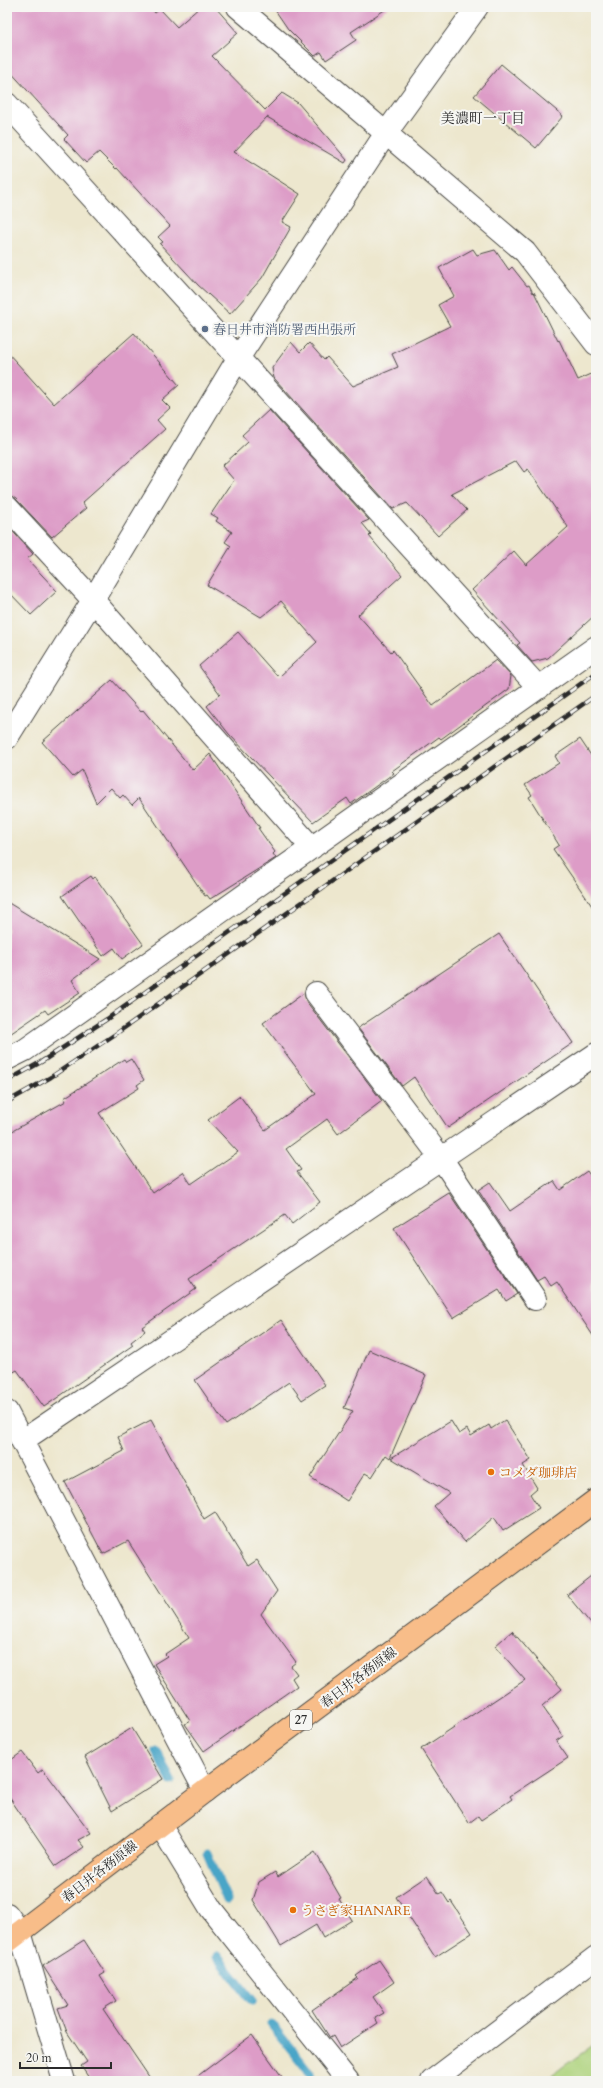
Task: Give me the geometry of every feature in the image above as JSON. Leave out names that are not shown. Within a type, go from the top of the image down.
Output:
[{"type":"main road","name":"春日井各務原線","points":[[14,1937],[205,1790],[596,1500]]},
{"type":"street","points":[[238,7],[525,252],[596,344]]},
{"type":"street","points":[[7,738],[93,600],[239,357],[386,133],[477,7]]},
{"type":"street","points":[[7,104],[539,688]]},
{"type":"street","points":[[7,508],[93,600],[312,848]]},
{"type":"street","points":[[7,1059],[25,1050],[596,647]]},
{"type":"street","points":[[316,993],[441,1158],[535,1299]]},
{"type":"street","points":[[22,1441],[596,1054]]},
{"type":"street","points":[[7,1412],[205,1790]]},
{"type":"street","points":[[160,1825],[211,1909],[348,2081]]},
{"type":"street","points":[[7,1914],[64,2081]]},
{"type":"street","points":[[432,2081],[596,1958]]},
{"type":"green space","points":[[596,2043],[596,2081],[543,2081]]},
{"type":"building","points":[[7,7],[149,7],[155,13],[160,9],[177,27],[200,7],[215,7],[238,33],[212,56],[265,110],[282,93],[298,103],[347,160],[345,163],[267,117],[234,152],[300,194],[282,222],[291,227],[262,278],[230,314],[198,285],[160,244],[163,242],[158,237],[170,226],[117,168],[116,169],[99,152],[86,163],[64,139],[68,135],[7,68]]},
{"type":"building","points":[[273,7],[389,7],[351,32],[356,40],[326,60],[321,52],[315,56],[288,29]]},
{"type":"building","points":[[501,64],[563,116],[536,148],[474,96]]},
{"type":"building","points":[[473,249],[477,255],[495,250],[509,270],[512,267],[527,286],[529,285],[533,293],[534,292],[558,341],[559,340],[578,380],[596,372],[596,614],[548,658],[532,662],[517,645],[520,643],[472,590],[514,551],[526,565],[568,527],[528,469],[524,472],[516,461],[452,494],[467,510],[438,536],[407,503],[393,509],[274,378],[272,368],[291,342],[300,352],[309,343],[324,360],[327,357],[353,386],[398,367],[392,354],[450,326],[438,305],[454,296],[439,268]]},
{"type":"building","points":[[134,333],[179,385],[162,400],[170,408],[157,420],[165,429],[82,503],[86,508],[52,537],[16,499],[7,495],[7,352],[54,404]]},
{"type":"building","points":[[269,410],[369,520],[362,523],[371,534],[369,536],[402,575],[358,615],[391,652],[393,650],[433,706],[496,660],[511,676],[509,689],[441,739],[439,737],[392,771],[394,773],[351,804],[347,798],[313,822],[229,734],[207,706],[220,694],[199,666],[238,632],[277,676],[278,674],[280,676],[317,642],[281,601],[261,617],[207,585],[231,546],[225,542],[232,532],[216,521],[218,518],[211,514],[234,480],[222,466],[248,442],[242,435]]},
{"type":"building","points":[[7,525],[33,554],[27,559],[57,591],[31,615],[7,590]]},
{"type":"building","points":[[112,680],[141,712],[143,710],[193,770],[210,754],[260,828],[258,828],[275,852],[273,854],[276,858],[210,899],[207,895],[205,896],[139,798],[132,805],[123,795],[120,798],[111,788],[96,803],[82,770],[73,777],[42,742]]},
{"type":"building","points":[[580,739],[596,763],[596,912],[553,849],[559,845],[529,797],[532,795],[525,785],[559,763],[555,756]]},
{"type":"building","points":[[91,876],[93,879],[95,877],[143,944],[122,959],[114,948],[103,956],[62,896]]},
{"type":"building","points":[[7,902],[100,959],[72,980],[80,993],[48,1014],[45,1010],[7,1036]]},
{"type":"building","points":[[499,934],[573,1043],[448,1128],[414,1077],[402,1086],[358,1028]]},
{"type":"building","points":[[304,993],[306,1001],[382,1101],[338,1134],[327,1119],[286,1149],[301,1170],[297,1172],[320,1202],[292,1224],[285,1215],[189,1279],[196,1289],[142,1327],[145,1331],[131,1342],[133,1345],[44,1407],[17,1370],[7,1376],[7,1134],[66,1101],[64,1098],[124,1059],[126,1062],[131,1059],[144,1080],[137,1085],[139,1088],[99,1113],[153,1193],[183,1172],[191,1184],[238,1152],[208,1120],[240,1096],[265,1130],[316,1094],[263,1023]]},
{"type":"building","points":[[587,1171],[596,1184],[596,1340],[557,1282],[551,1286],[544,1276],[537,1280],[478,1190],[490,1182],[510,1211],[554,1181],[560,1190]]},
{"type":"building","points":[[449,1193],[517,1294],[506,1301],[499,1290],[453,1318],[394,1228]]},
{"type":"building","points":[[281,1320],[325,1385],[302,1400],[289,1382],[226,1425],[195,1380]]},
{"type":"building","points":[[369,1350],[426,1375],[390,1458],[386,1455],[372,1477],[365,1473],[347,1501],[310,1477],[353,1411],[344,1408]]},
{"type":"building","points":[[151,1420],[204,1519],[215,1512],[248,1566],[257,1560],[277,1591],[261,1614],[296,1662],[291,1666],[297,1674],[292,1678],[297,1686],[204,1751],[185,1724],[190,1721],[154,1664],[167,1656],[165,1654],[189,1638],[128,1541],[103,1554],[65,1482],[124,1451],[118,1437]]},
{"type":"building","points":[[505,1420],[531,1460],[523,1465],[537,1488],[530,1494],[539,1508],[503,1531],[494,1517],[465,1542],[434,1506],[449,1493],[391,1458],[451,1421],[459,1434],[467,1429],[471,1436],[489,1425],[491,1429]]},
{"type":"building","points":[[596,1572],[596,1630],[567,1595]]},
{"type":"building","points":[[512,1631],[562,1689],[542,1706],[563,1736],[556,1741],[568,1758],[510,1796],[512,1799],[481,1820],[478,1816],[469,1823],[421,1749],[525,1680],[495,1646]]},
{"type":"building","points":[[132,1728],[163,1779],[112,1811],[85,1757]]},
{"type":"building","points":[[22,1752],[38,1773],[43,1769],[91,1833],[78,1840],[84,1847],[56,1866],[7,1794],[7,1763]]},
{"type":"building","points":[[315,1852],[341,1898],[339,1899],[352,1920],[323,1938],[316,1925],[281,1946],[253,1900],[259,1882],[275,1872],[278,1877]]},
{"type":"building","points":[[427,1876],[439,1894],[442,1892],[449,1903],[451,1901],[472,1933],[435,1957],[396,1897]]},
{"type":"building","points":[[84,1940],[105,1973],[100,1976],[116,2001],[103,2009],[152,2081],[91,2081],[81,2066],[87,2062],[67,2032],[58,2008],[68,2005],[43,1966]]},
{"type":"building","points":[[379,1960],[394,1982],[373,1997],[384,2013],[375,2018],[378,2023],[340,2048],[333,2036],[330,2038],[312,2010],[358,1978],[356,1976]]},
{"type":"building","points":[[252,2035],[285,2081],[191,2081]]},
{"type":"waterway","points":[[156,1751],[171,1781]]},
{"type":"waterway","points":[[207,1853],[227,1900]]},
{"type":"waterway","points":[[217,1956],[252,2001]]},
{"type":"waterway","points":[[271,2024],[311,2074]]},
{"type":"railway","points":[[7,1081],[41,1062],[107,1019],[596,673]]},
{"type":"railway","points":[[7,1102],[51,1077],[117,1033],[596,695]]},
{"type":"place","name":"春日井市消防署西出張所","points":[[205,329]]},
{"type":"place","name":"コメダ珈琲店","points":[[491,1472]]},
{"type":"place","name":"うさぎ家HANARE","points":[[293,1910]]},
{"type":"district","name":"美濃町一丁目","points":[[483,118]]}]
